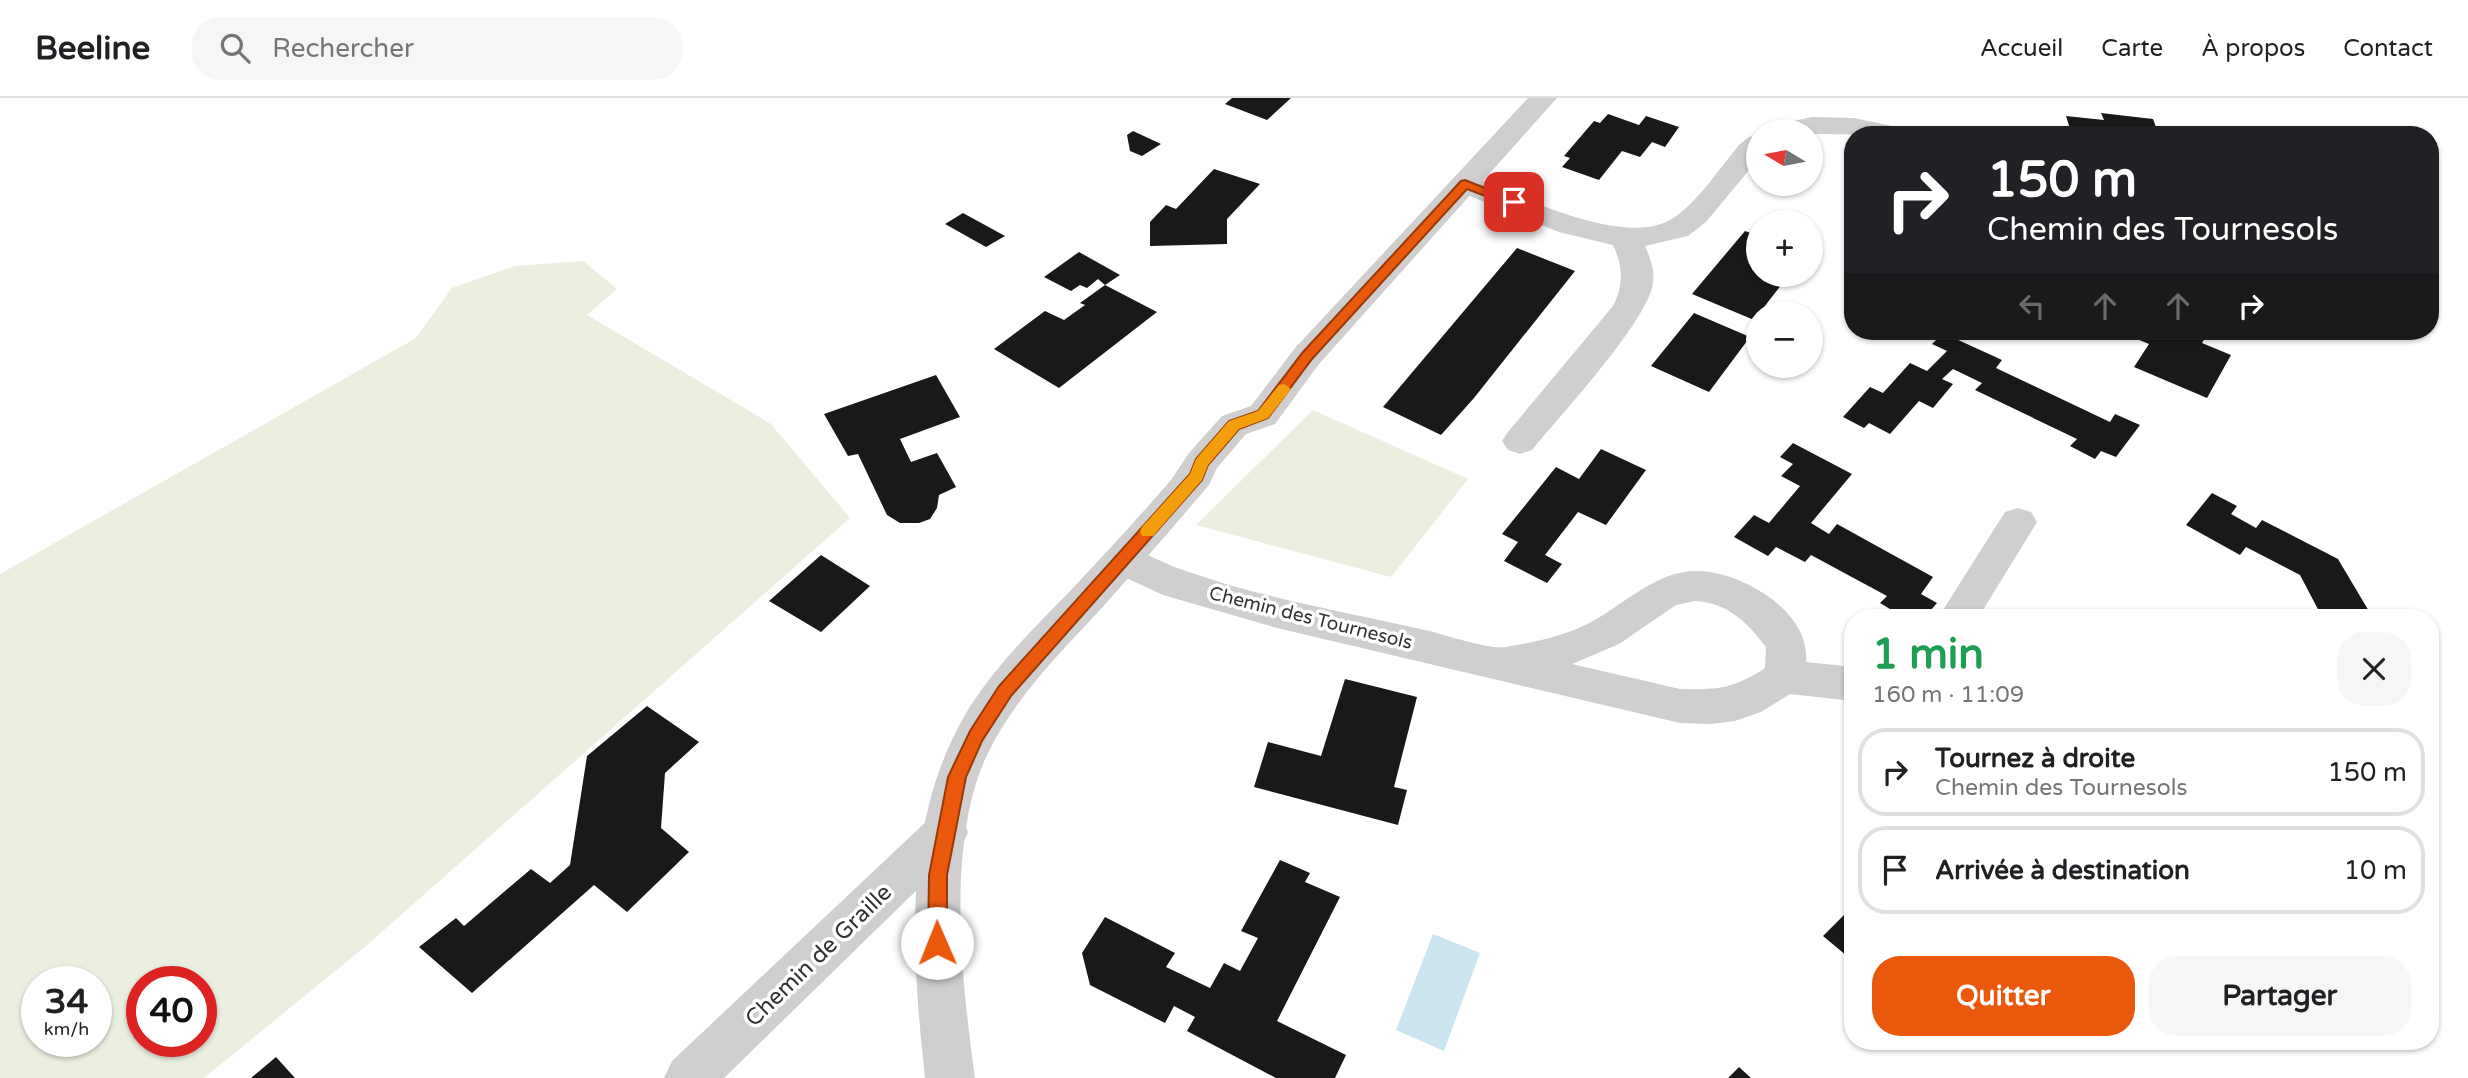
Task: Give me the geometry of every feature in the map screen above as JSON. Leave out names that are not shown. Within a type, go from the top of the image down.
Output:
[{"type":"street","points":[[950,1078],[936,927],[938,875],[957,777],[976,736],[1005,691],[1196,476],[1202,462],[1234,425],[1263,415],[1307,356],[1543,98]]},
{"type":"street","points":[[1824,126],[1848,126]]},
{"type":"street","points":[[1465,184],[1597,232],[1653,236],[1678,229],[1693,216],[1746,155]]},
{"type":"street","points":[[1520,441],[1627,311],[1639,287],[1636,258],[1624,236]]},
{"type":"street","points":[[1963,609],[2018,522]]},
{"type":"street","name":"Chemin des Tournesols","points":[[1122,561],[1177,584],[1265,608],[1680,706],[1720,708],[1758,695],[1784,677],[1786,643],[1770,620],[1744,598],[1707,587],[1681,588],[1650,600],[1616,627],[1576,645],[1542,657],[1504,663]]},
{"type":"street","points":[[1784,677],[1844,683]]},
{"type":"street","name":"Chemin de Graille","points":[[689,1078],[946,832]]},
{"type":"shaded area","points":[[583,261],[617,289],[587,315],[771,424],[850,518],[367,945],[204,1078],[0,1078],[0,574],[416,338],[452,288],[515,266]]},
{"type":"shaded area","points":[[1313,410],[1468,479],[1391,577],[1196,525]]},
{"type":"water","points":[[1433,934],[1480,953],[1444,1051],[1396,1030]]},
{"type":"building","points":[[1232,98],[1291,98],[1267,120],[1225,104]]},
{"type":"building","points":[[2101,113],[2153,119],[2156,126],[2069,126],[2066,116],[2104,120]]},
{"type":"building","points":[[1608,114],[1639,125],[1646,116],[1679,127],[1665,147],[1652,142],[1640,157],[1622,151],[1599,180],[1562,167],[1570,158],[1564,156],[1594,121],[1600,123]]},
{"type":"building","points":[[1133,131],[1161,144],[1142,156],[1130,151],[1127,135]]},
{"type":"building","points":[[1214,169],[1260,184],[1227,219],[1227,244],[1150,246],[1150,222],[1166,205],[1176,209]]},
{"type":"building","points":[[963,213],[1005,236],[986,247],[945,224]]},
{"type":"building","points":[[1745,231],[1746,287],[1780,287],[1769,301],[1746,301],[1746,317],[1692,294]]},
{"type":"building","points":[[1517,248],[1575,271],[1474,398],[1441,435],[1383,407]]},
{"type":"building","points":[[1079,252],[1120,275],[1105,285],[1098,279],[1087,288],[1080,285],[1071,291],[1044,277]]},
{"type":"building","points":[[1105,285],[1157,312],[1059,388],[994,349],[1045,311],[1064,320],[1085,305],[1080,303]]},
{"type":"building","points":[[1694,313],[1746,335],[1746,342],[1709,392],[1651,366]]},
{"type":"building","points":[[1936,340],[1958,340],[2002,360],[1996,368],[2110,422],[2115,414],[2140,425],[2116,457],[2101,451],[2095,459],[2070,446],[2077,439],[1975,390],[1982,383],[1953,369],[1942,379],[1953,384],[1933,408],[1919,401],[1890,434],[1869,423],[1864,428],[1843,417],[1870,387],[1883,393],[1910,363],[1927,371],[1947,351],[1932,344]]},
{"type":"building","points":[[2139,340],[2204,340],[2202,343],[2231,355],[2207,398],[2134,367],[2149,344]]},
{"type":"building","points":[[936,375],[960,417],[900,439],[911,462],[937,453],[956,487],[939,495],[937,508],[930,519],[919,523],[900,523],[887,515],[858,454],[848,456],[824,414]]},
{"type":"building","points":[[1793,443],[1852,474],[1811,523],[1829,534],[1837,524],[1933,577],[1921,594],[1937,603],[1932,609],[1890,609],[1880,603],[1887,596],[1811,555],[1805,562],[1776,547],[1768,556],[1734,537],[1754,515],[1769,523],[1800,486],[1781,476],[1793,464],[1780,457]]},
{"type":"building","points":[[1601,449],[1646,470],[1606,525],[1578,512],[1545,555],[1562,564],[1547,583],[1504,561],[1518,542],[1502,534],[1556,467],[1579,479]]},
{"type":"building","points":[[2212,493],[2237,506],[2231,514],[2256,528],[2262,520],[2338,559],[2368,609],[2318,609],[2300,575],[2246,547],[2240,555],[2186,525]]},
{"type":"building","points":[[821,555],[870,586],[821,632],[769,601]]},
{"type":"building","points":[[1345,679],[1417,697],[1394,787],[1407,790],[1398,825],[1254,787],[1268,742],[1321,756]]},
{"type":"building","points":[[647,706],[699,742],[665,773],[661,828],[689,852],[627,912],[594,885],[472,993],[419,947],[456,918],[464,926],[531,869],[550,883],[570,865],[587,756]]},
{"type":"building","points":[[1280,860],[1310,873],[1305,882],[1340,897],[1277,1021],[1346,1055],[1335,1078],[1276,1078],[1187,1031],[1195,1017],[1174,1006],[1165,1023],[1090,985],[1082,953],[1105,917],[1175,953],[1166,967],[1210,988],[1224,963],[1240,971],[1258,938],[1241,931]]},
{"type":"building","points":[[1844,915],[1844,954],[1823,936]]},
{"type":"building","points":[[276,1057],[295,1078],[251,1078]]},
{"type":"building","points":[[1739,1067],[1751,1078],[1728,1078]]},
{"type":"slow traffic","points":[[1148,531],[1196,476],[1202,462],[1234,425],[1263,415],[1284,389]]},
{"type":"route","points":[[937,943],[938,875],[957,777],[976,736],[1005,691],[1196,476],[1202,462],[1234,425],[1263,415],[1307,356],[1465,184],[1514,202]]}]
